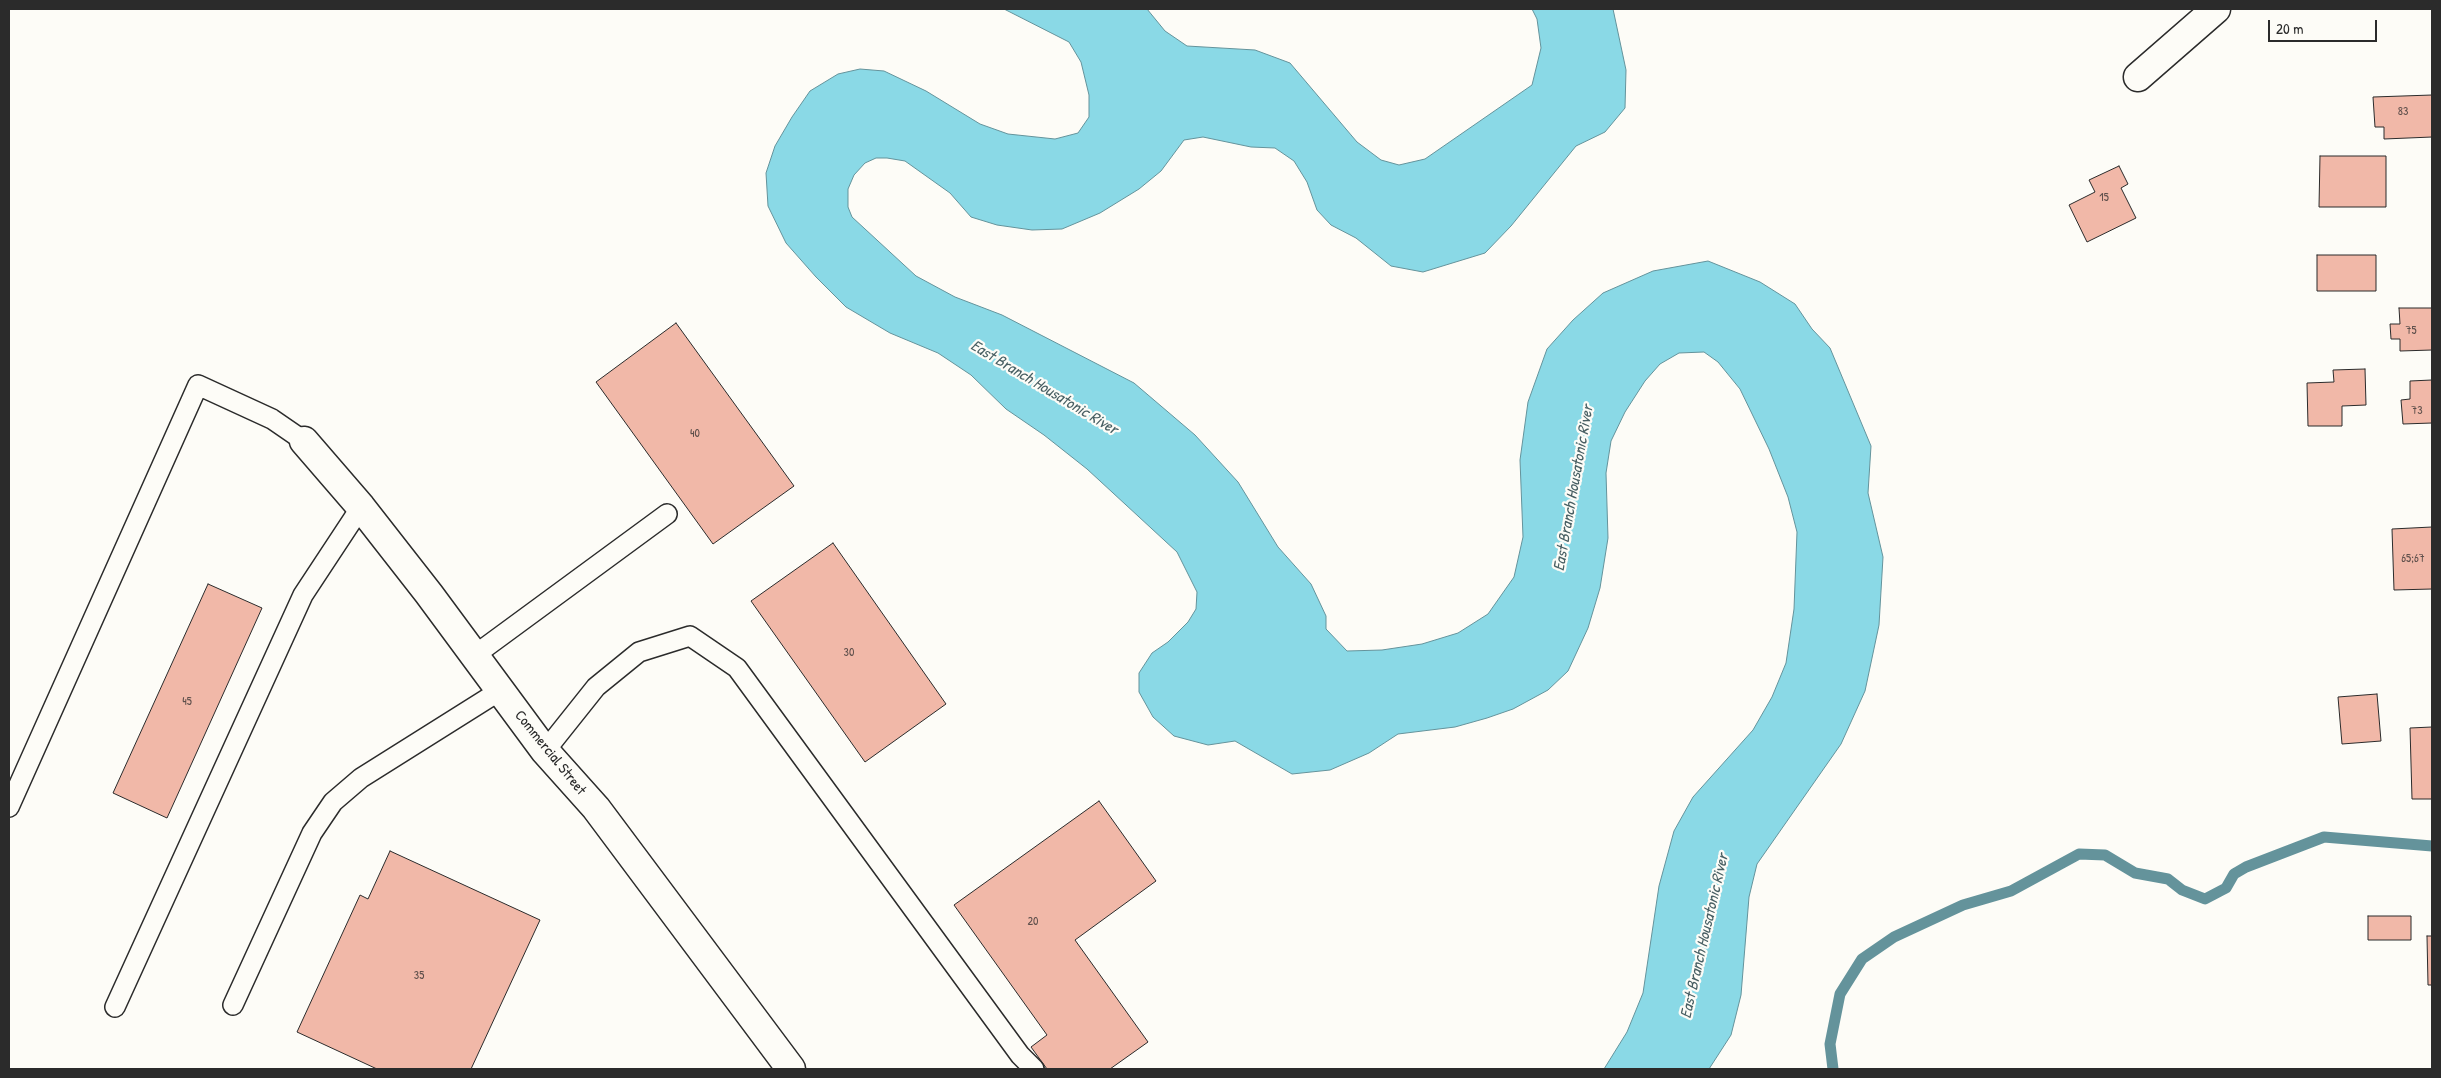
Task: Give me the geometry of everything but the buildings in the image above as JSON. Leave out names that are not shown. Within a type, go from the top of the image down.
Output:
[{"type":"street","points":[[2138,76],[2216,9]]},
{"type":"street","name":"Commercial Street","points":[[304,441],[361,507],[475,655],[545,751],[596,808],[791,1069]]},
{"type":"lane","points":[[9,806],[198,385],[272,419],[304,441]]},
{"type":"lane","points":[[115,1007],[303,595],[361,507]]},
{"type":"lane","points":[[475,655],[667,514]]},
{"type":"lane","points":[[545,751],[596,687],[639,652],[690,636],[738,668],[1020,1055],[1034,1069]]},
{"type":"lane","points":[[233,1005],[312,833],[333,802],[361,778],[501,690]]},
{"type":"water","name":"East Branch Housatonic River","points":[[1004,9],[1147,9],[1165,31],[1187,46],[1255,50],[1290,63],[1357,142],[1381,160],[1399,165],[1425,159],[1532,85],[1541,48],[1537,19],[1532,9],[1613,9],[1626,70],[1625,108],[1605,132],[1576,146],[1511,226],[1485,253],[1423,272],[1391,266],[1356,238],[1331,225],[1317,210],[1307,182],[1294,161],[1275,148],[1251,147],[1203,137],[1184,140],[1161,171],[1139,189],[1100,213],[1062,229],[1032,230],[997,225],[971,217],[950,193],[905,161],[887,158],[876,158],[865,163],[854,175],[848,189],[848,207],[852,217],[916,276],[955,297],[1002,315],[1134,383],[1195,435],[1238,482],[1278,547],[1311,584],[1326,616],[1326,629],[1347,651],[1382,650],[1422,644],[1458,633],[1488,614],[1514,577],[1523,537],[1520,460],[1528,402],[1547,349],[1573,320],[1603,293],[1653,271],[1708,261],[1760,282],[1795,304],[1812,329],[1830,348],[1871,446],[1868,493],[1883,557],[1879,625],[1865,691],[1841,744],[1757,864],[1749,897],[1741,995],[1731,1035],[1709,1069],[1604,1069],[1627,1032],[1643,993],[1659,886],[1674,831],[1693,797],[1753,730],[1772,697],[1786,663],[1794,609],[1797,532],[1788,497],[1769,449],[1740,389],[1718,362],[1704,352],[1679,353],[1660,364],[1645,381],[1625,412],[1611,441],[1606,473],[1608,538],[1600,588],[1588,628],[1568,671],[1548,690],[1513,709],[1487,718],[1455,727],[1398,734],[1369,753],[1330,770],[1292,774],[1235,741],[1208,745],[1174,736],[1153,717],[1139,692],[1139,673],[1152,653],[1168,642],[1188,622],[1196,609],[1197,592],[1177,552],[1087,469],[1044,435],[1006,409],[971,375],[938,353],[890,333],[846,307],[786,243],[768,206],[766,173],[775,146],[810,91],[838,74],[860,69],[884,71],[926,91],[980,124],[1008,134],[1055,139],[1078,133],[1089,117],[1089,95],[1081,62],[1069,42]]},
{"type":"waterway","points":[[1833,1069],[1830,1044],[1840,994],[1862,959],[1894,937],[1963,905],[2011,891],[2079,854],[2105,855],[2135,873],[2168,879],[2182,890],[2205,899],[2226,888],[2234,874],[2246,867],[2324,837],[2432,846]]}]
